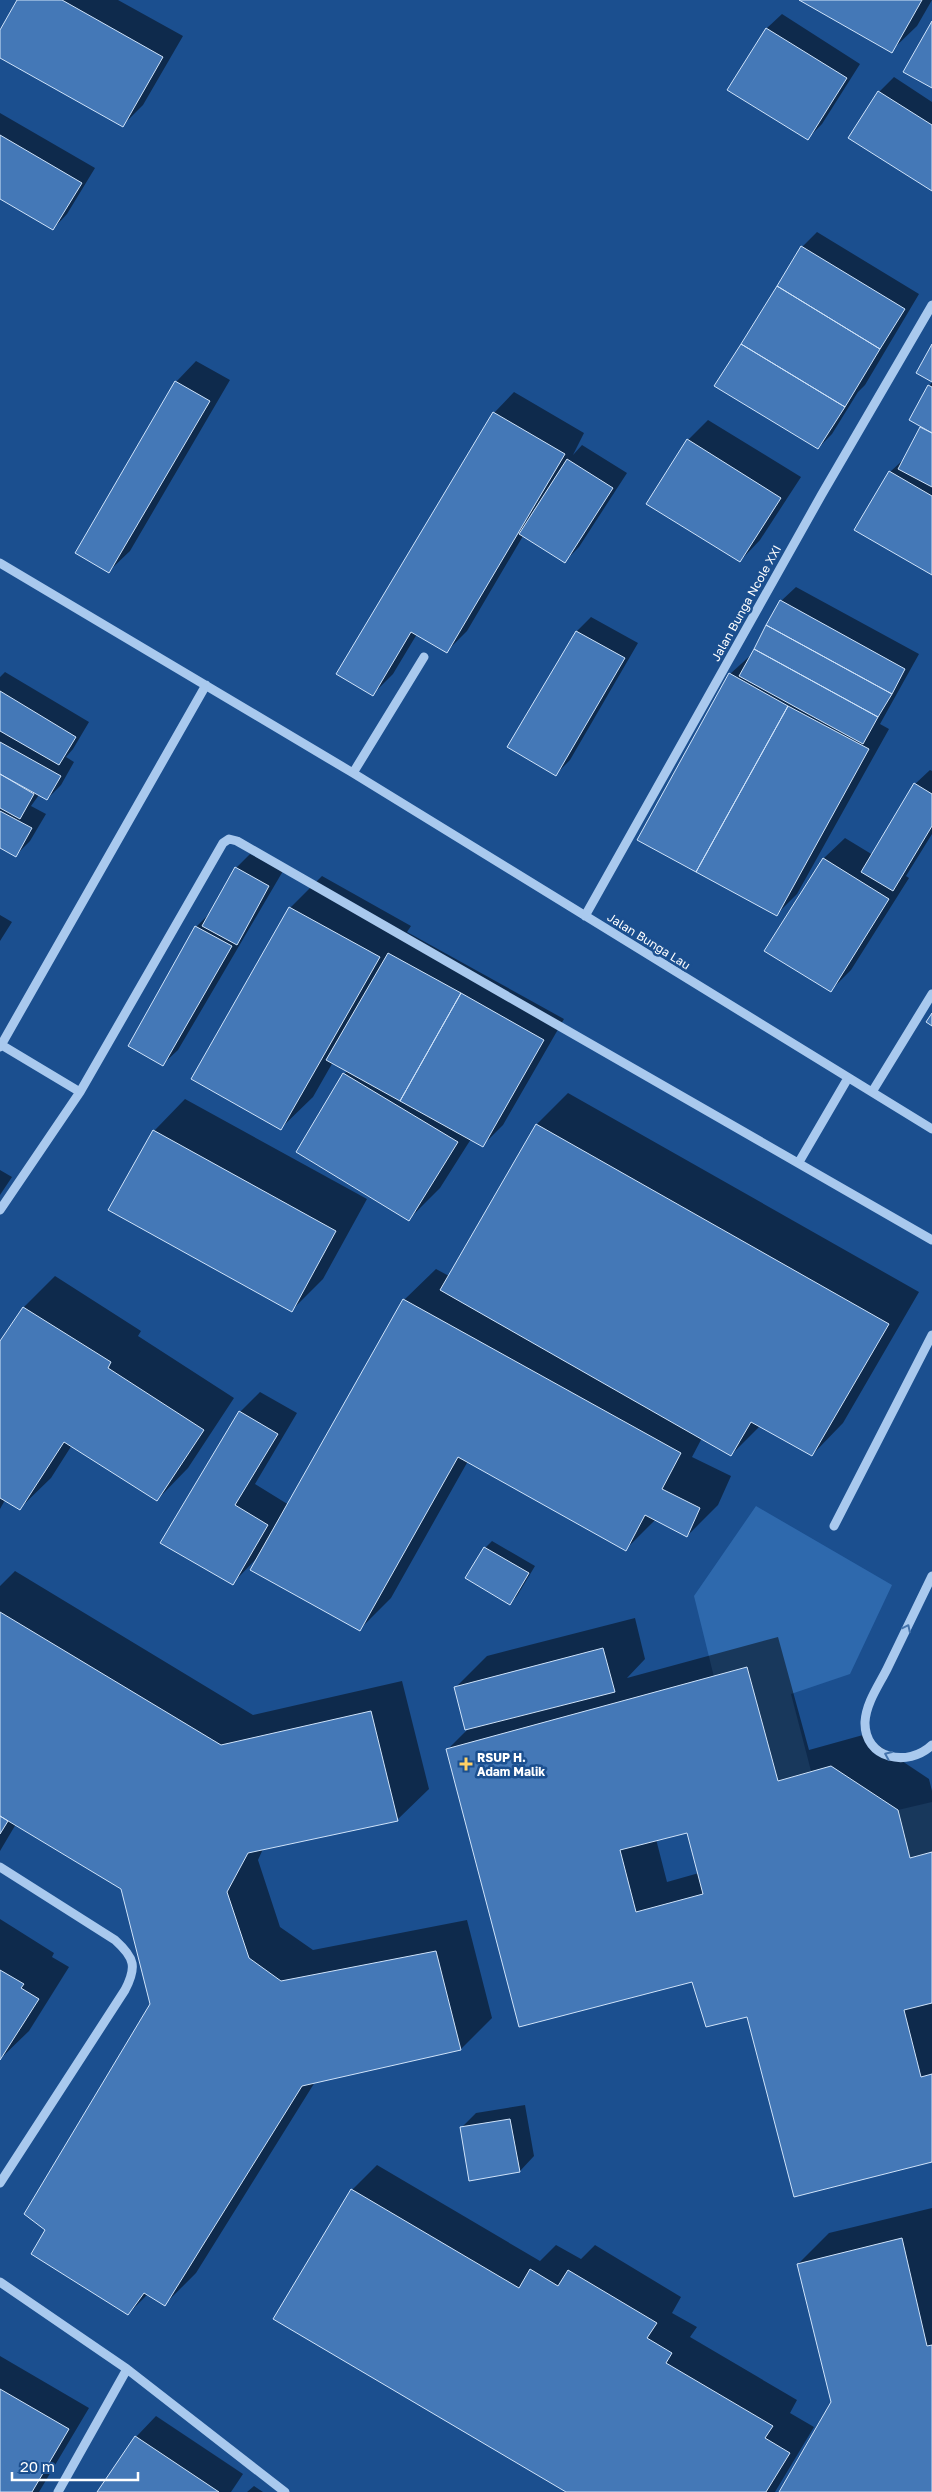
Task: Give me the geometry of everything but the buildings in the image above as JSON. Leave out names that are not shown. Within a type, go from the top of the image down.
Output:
[{"type":"street","name":"Jalan Bunga Ncole XXI","points":[[585,916],[822,494],[932,305]]},
{"type":"street","name":"Jalan Bunga Lau","points":[[0,563],[353,773],[932,1129]]},
{"type":"street","points":[[353,773],[424,657]]},
{"type":"street","points":[[80,1092],[0,1045],[206,685]]},
{"type":"street","points":[[0,1210],[80,1092],[223,843],[229,840],[246,846],[932,1240]]},
{"type":"street","points":[[872,1092],[932,994]]},
{"type":"street","points":[[799,1162],[848,1078]]},
{"type":"street","points":[[834,1526],[932,1336]]},
{"type":"street","points":[[932,1576],[872,1698],[865,1723],[868,1736],[874,1747],[885,1755],[910,1758],[923,1754],[932,1745]]},
{"type":"street","points":[[0,1867],[115,1940],[128,1952],[132,1962],[133,1974],[125,1990],[0,2183]]},
{"type":"street","points":[[0,2282],[127,2369],[285,2492]]},
{"type":"street","points":[[58,2492],[127,2369]]},
{"type":"shaded area","points":[[756,1506],[892,1585],[850,1674],[791,1694],[811,1771],[778,1781],[714,1677],[694,1596]]},
{"type":"shaded area","points":[[932,1802],[932,1852],[910,1858],[898,1810]]},
{"type":"place","name":"RSUP H. Adam Malik","points":[[466,1764]]}]
